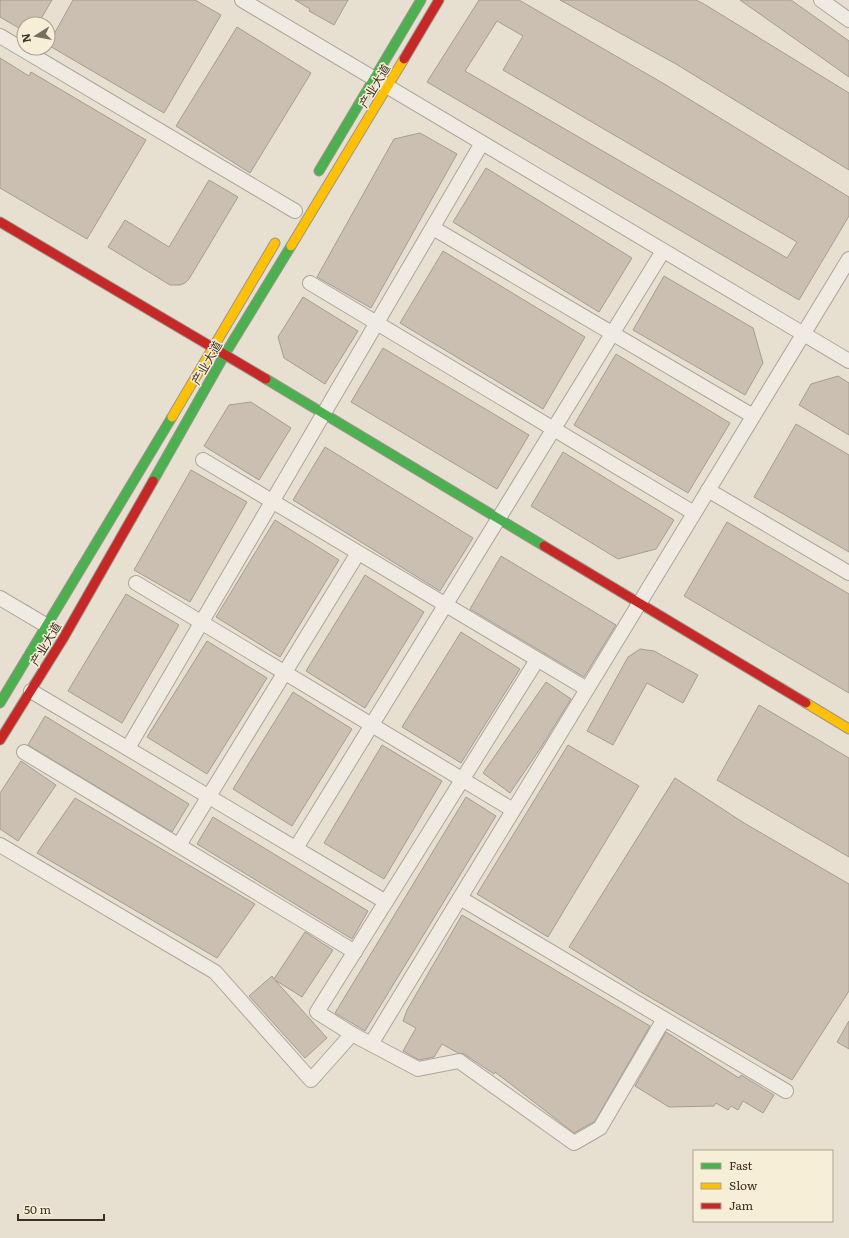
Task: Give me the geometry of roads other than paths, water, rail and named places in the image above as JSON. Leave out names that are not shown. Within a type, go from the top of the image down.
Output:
[{"type":"main road","name":"产业大道","points":[[315,178],[421,0]]},
{"type":"main road","name":"产业大道","points":[[0,740],[64,637],[225,354],[388,87],[439,0]]},
{"type":"main road","points":[[0,222],[225,354],[849,729]]},
{"type":"main road","name":"产业大道","points":[[0,703],[48,627],[212,347],[278,238]]},
{"type":"street","points":[[242,0],[803,335],[849,360]]},
{"type":"street","points":[[821,0],[849,20]]},
{"type":"street","points":[[0,36],[295,211]]},
{"type":"street","points":[[128,748],[482,143]]},
{"type":"street","points":[[433,228],[753,416]]},
{"type":"street","points":[[296,848],[662,251]]},
{"type":"street","points":[[371,1044],[849,258]]},
{"type":"street","points":[[310,284],[694,513]]},
{"type":"street","points":[[203,460],[587,689]]},
{"type":"street","points":[[708,490],[849,572]]},
{"type":"street","points":[[179,845],[358,553]]},
{"type":"street","points":[[136,583],[513,810]]},
{"type":"street","points":[[0,598],[64,637]]},
{"type":"street","points":[[537,660],[317,1012],[352,1034],[418,1069],[459,1061],[574,1143],[600,1128],[664,1019]]},
{"type":"street","points":[[31,691],[386,902]]},
{"type":"street","points":[[24,752],[355,952]]},
{"type":"street","points":[[0,845],[215,972],[311,1080],[352,1034]]},
{"type":"street","points":[[460,898],[786,1091]]}]
